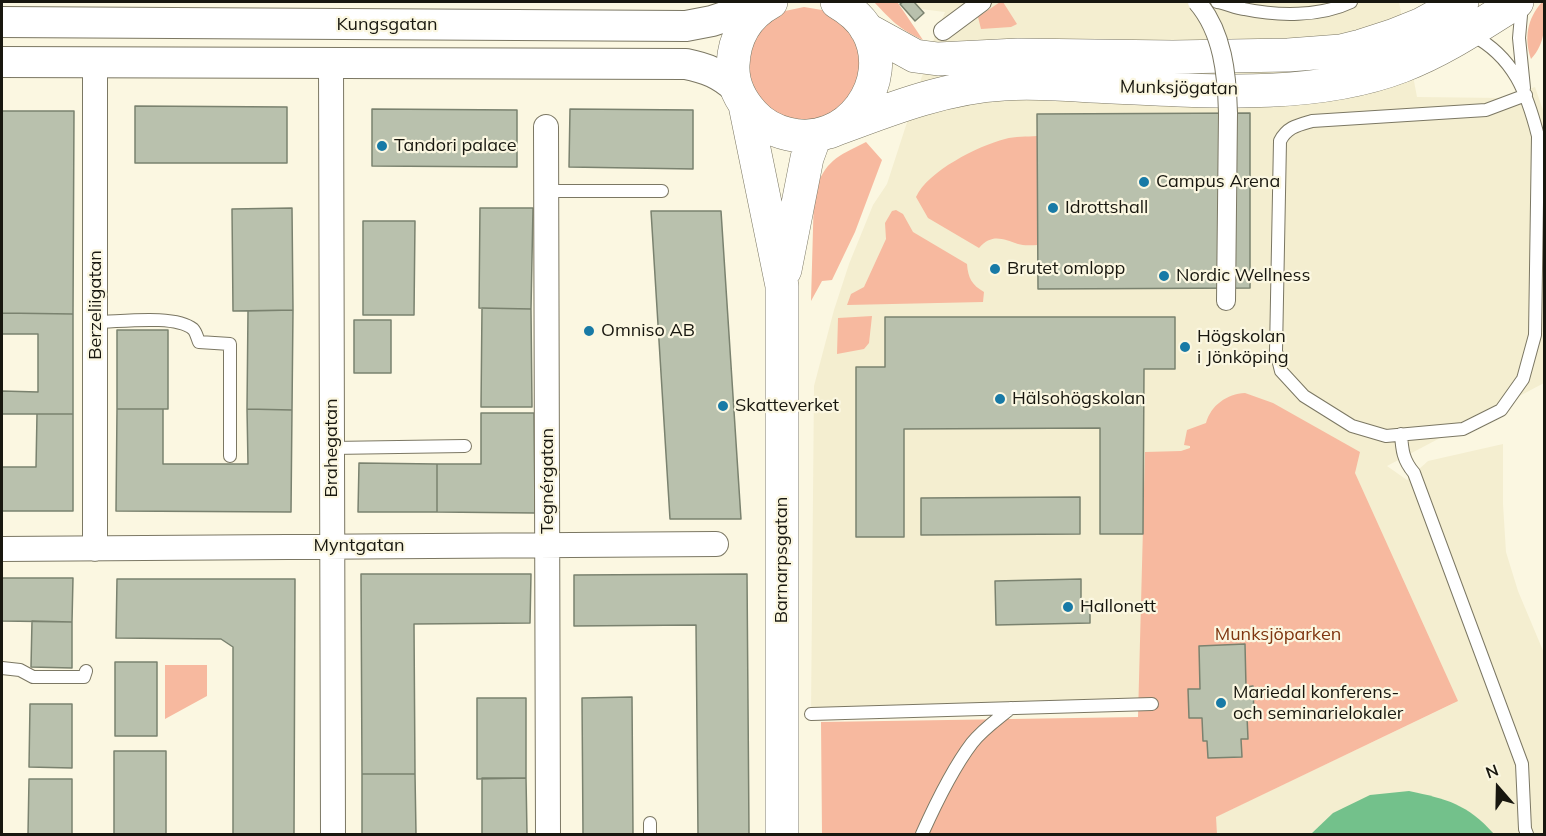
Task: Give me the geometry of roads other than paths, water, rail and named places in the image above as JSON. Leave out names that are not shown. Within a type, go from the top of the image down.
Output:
[{"type":"main road","name":"Barnarpsgatan","points":[[770,2],[753,14],[741,30],[734,49],[732,69],[782,286]]},
{"type":"main road","points":[[740,97],[758,120],[776,131],[795,136],[822,134],[847,122],[862,107],[872,89],[876,69],[874,48],[867,29],[852,11],[837,2]]},
{"type":"main road","name":"Munksjögatan","points":[[867,29],[915,56],[938,59],[1018,56],[1288,55],[1341,51],[1361,46],[1422,24],[1462,2]]},
{"type":"main road","name":"Munksjögatan","points":[[822,134],[892,108],[949,92],[1003,84],[1240,90],[1312,87],[1342,83],[1400,67],[1427,56],[1517,2]]},
{"type":"main road","name":"Barnarpsgatan","points":[[782,834],[782,286],[805,168],[822,134]]},
{"type":"street","name":"Kungsgatan","points":[[2,22],[686,26],[712,21],[770,2]]},
{"type":"street","points":[[943,31],[982,2]]},
{"type":"street","points":[[1197,2],[1203,8],[1217,37],[1227,87],[1226,301]]},
{"type":"street","name":"Berzeliigatan","points":[[95,61],[95,549]]},
{"type":"street","name":"Kungsgatan","points":[[2,62],[686,64],[713,72],[740,97]]},
{"type":"street","name":"Brahegatan","points":[[331,62],[333,834]]},
{"type":"street","name":"Tegnérgatan","points":[[546,127],[548,834]]},
{"type":"street","name":"Myntgatan","points":[[2,549],[716,544]]},
{"type":"lane","points":[[1217,2],[1242,9],[1299,13],[1337,8],[1351,2]]},
{"type":"lane","points":[[1522,2],[1519,38],[1525,92],[1538,136],[1535,335],[1523,379],[1501,410],[1463,429],[1386,436],[1352,426],[1304,396],[1281,371],[1276,351],[1280,141],[1284,133],[1292,127],[1312,121],[1486,110],[1525,92]]},
{"type":"lane","points":[[1468,33],[1501,55],[1525,92]]},
{"type":"lane","points":[[547,191],[662,191]]},
{"type":"lane","points":[[96,322],[169,321],[186,325],[195,331],[199,342],[230,344],[230,456]]},
{"type":"lane","points":[[1401,434],[1402,454],[1406,464],[1414,473],[1522,764],[1527,834]]},
{"type":"lane","points":[[332,448],[465,446]]},
{"type":"lane","points":[[2,668],[20,670],[33,677],[84,677],[86,670]]},
{"type":"lane","points":[[811,714],[1152,704]]},
{"type":"lane","points":[[922,834],[940,797],[972,743],[988,726],[1011,708]]},
{"type":"place","name":"Tandori palace","points":[[382,146]]},
{"type":"place","name":"Campus Arena","points":[[1144,182]]},
{"type":"place","name":"Idrottshall","points":[[1053,208]]},
{"type":"place","name":"Brutet omlopp","points":[[995,269]]},
{"type":"place","name":"Nordic Wellness","points":[[1164,276]]},
{"type":"place","name":"Omniso AB","points":[[589,331]]},
{"type":"place","name":"Högskolan i Jönköping","points":[[1185,347]]},
{"type":"place","name":"Hälsohögskolan","points":[[1000,399]]},
{"type":"place","name":"Skatteverket","points":[[723,406]]},
{"type":"place","name":"Hallonett","points":[[1068,607]]},
{"type":"place","name":"Mariedal konferens- och seminarielokaler","points":[[1221,703]]},
{"type":"park label","name":"Munksjöparken","points":[[1278,635]]}]
